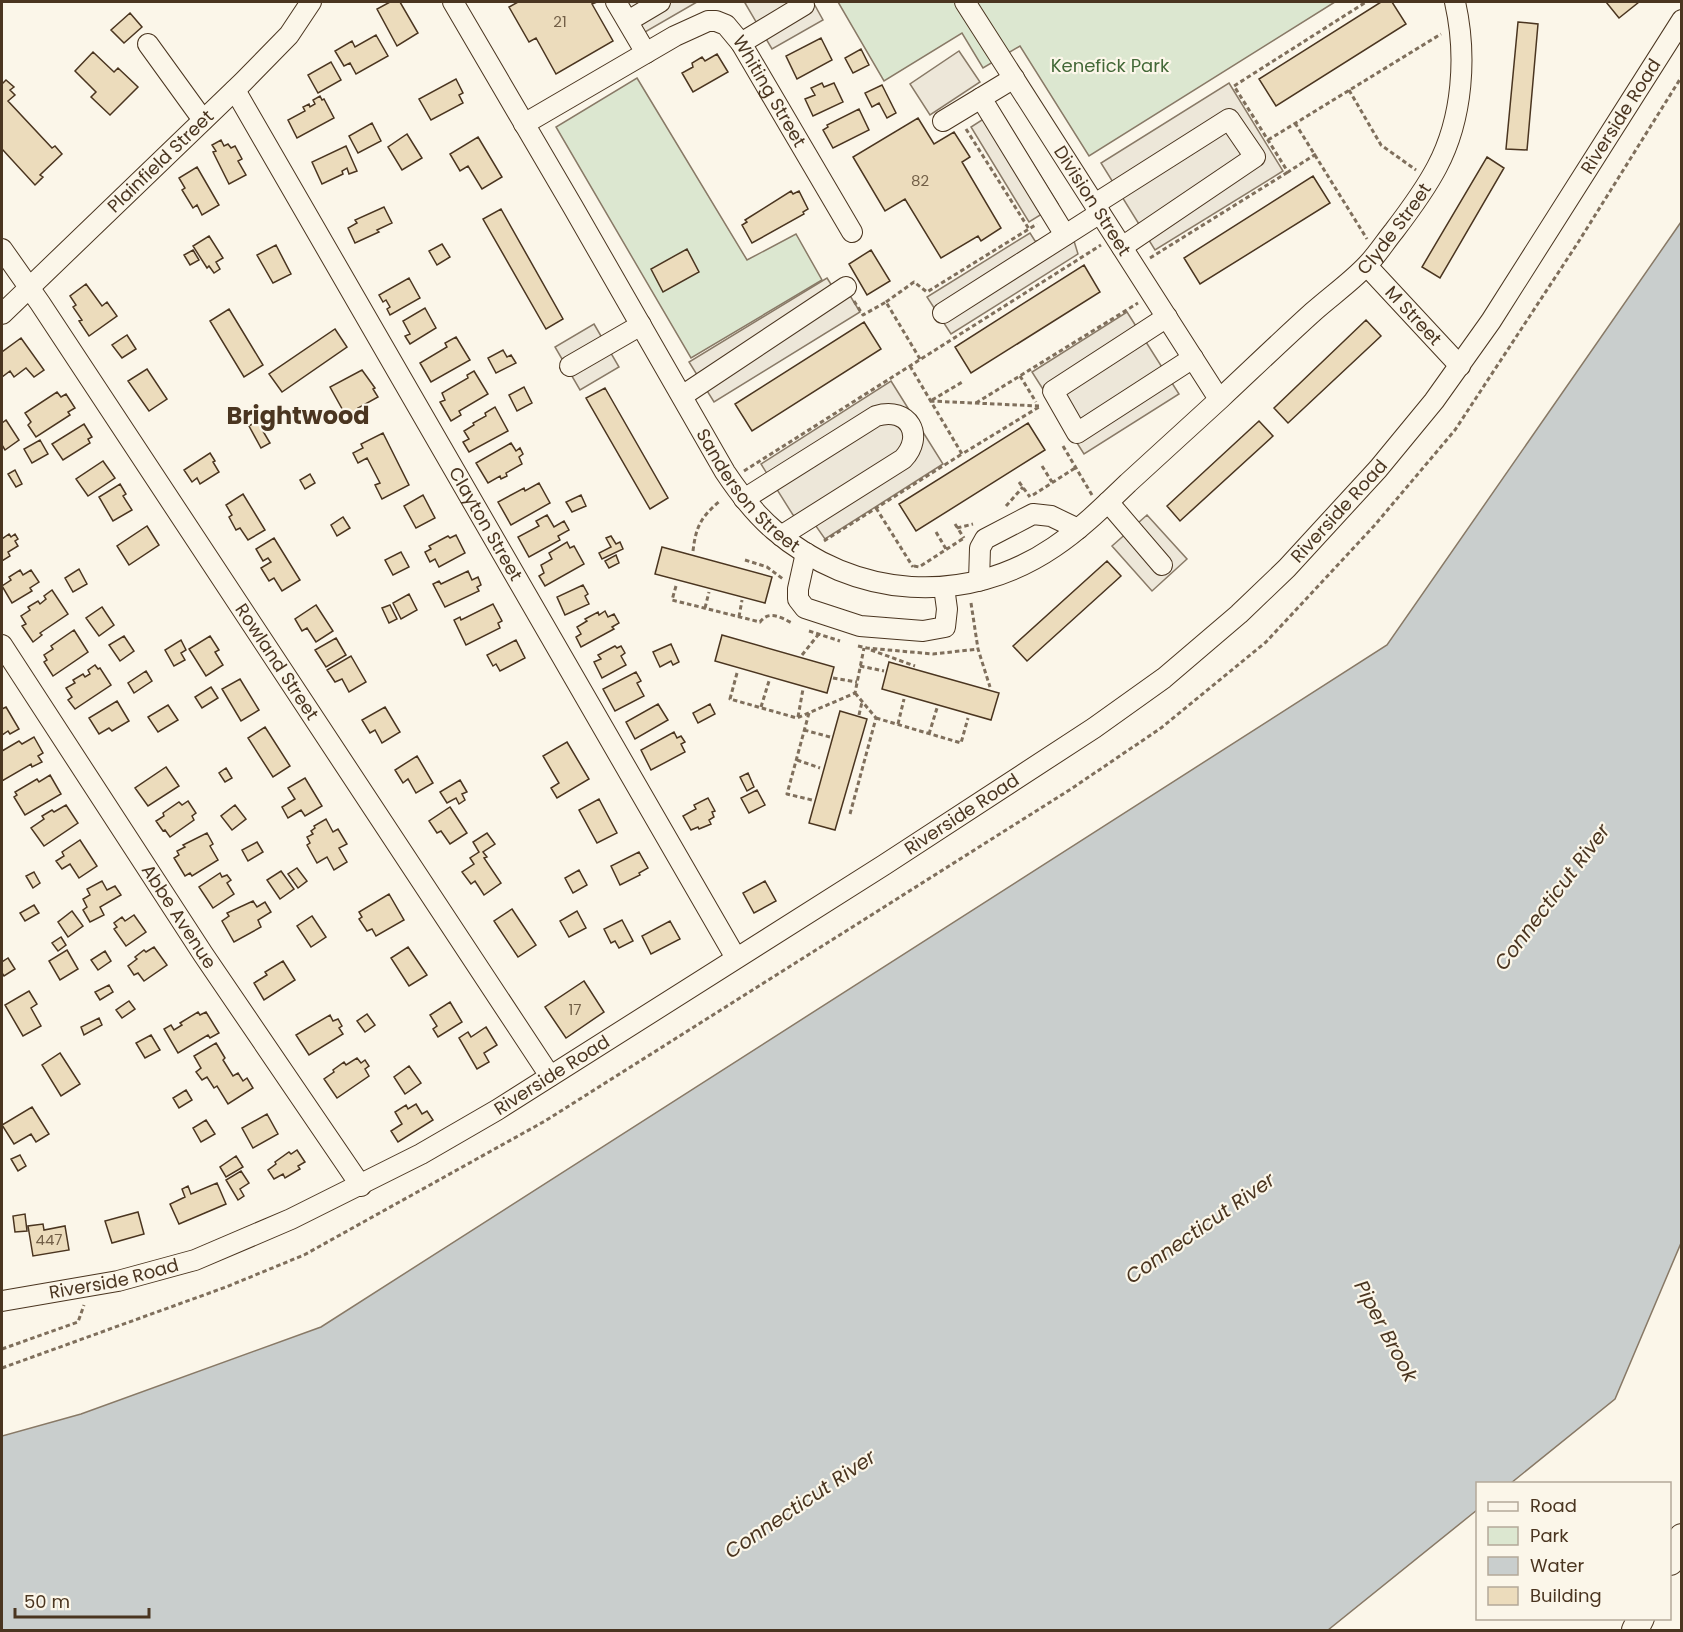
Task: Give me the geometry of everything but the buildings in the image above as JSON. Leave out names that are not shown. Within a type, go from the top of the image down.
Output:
[{"type":"main road","points":[[1671,1560],[1682,1537]]},
{"type":"street","name":"Plainfield Street","points":[[2,314],[235,90],[289,35],[311,2]]},
{"type":"street","name":"Sanderson Street","points":[[453,2],[730,480],[744,499],[781,536],[812,550],[835,568],[873,581],[906,587],[944,587],[1006,572],[1038,557],[1078,529],[1219,399]]},
{"type":"street","points":[[616,2],[646,53]]},
{"type":"street","points":[[628,21],[660,2]]},
{"type":"street","points":[[741,43],[804,5],[802,2]]},
{"type":"street","name":"Division Street","points":[[965,2],[1219,399]]},
{"type":"street","name":"Clyde Street","points":[[1219,399],[1314,311],[1367,266],[1418,200],[1438,165],[1448,140],[1456,106],[1461,45],[1455,2]]},
{"type":"street","name":"Riverside Road","points":[[2,1301],[90,1286],[195,1260],[361,1186],[421,1154],[550,1077],[884,865],[1094,728],[1164,678],[1239,614],[1295,560],[1385,460],[1460,366],[1682,20]]},
{"type":"street","name":"Whiting Street","points":[[524,124],[675,36],[708,21],[716,21],[726,25],[741,43],[852,232]]},
{"type":"street","points":[[148,44],[203,120]]},
{"type":"street","points":[[950,117],[1014,78]]},
{"type":"street","name":"Clayton Street","points":[[235,90],[736,958]]},
{"type":"street","points":[[981,98],[1065,235]]},
{"type":"street","points":[[943,313],[1065,235],[1097,208],[1229,119],[1255,157],[1119,242]]},
{"type":"street","name":"Rowland Street","points":[[2,249],[550,1077]]},
{"type":"street","name":"M Street","points":[[1367,266],[1460,366]]},
{"type":"street","points":[[682,396],[846,286]]},
{"type":"street","points":[[1167,317],[1053,391],[1077,433],[1193,358]]},
{"type":"street","points":[[570,366],[641,325]]},
{"type":"street","points":[[744,499],[876,416],[887,412],[897,413],[905,418],[914,439],[911,450],[903,459],[781,536]]},
{"type":"street","points":[[1104,506],[1162,565]]},
{"type":"street","points":[[979,580],[980,548],[986,540],[1034,514],[1051,516],[1078,529]]},
{"type":"street","points":[[812,550],[798,589],[798,599],[805,608],[860,626],[924,631],[945,627],[947,609],[944,587]]},
{"type":"street","name":"Abbe Avenue","points":[[2,645],[203,954],[361,1186]]},
{"type":"path","points":[[1288,172],[1234,86],[1366,2]]},
{"type":"path","points":[[1268,140],[1443,33]]},
{"type":"path","points":[[1349,90],[1381,145],[1418,171]]},
{"type":"path","points":[[950,117],[1029,229]]},
{"type":"path","points":[[1295,123],[1368,240]]},
{"type":"path","points":[[1149,259],[1316,154]]},
{"type":"path","points":[[846,286],[863,315],[914,282],[927,292],[1053,214]]},
{"type":"path","points":[[730,480],[920,359],[1119,242]]},
{"type":"path","points":[[976,403],[1152,294]]},
{"type":"path","points":[[886,302],[920,359]]},
{"type":"path","points":[[910,366],[962,454]]},
{"type":"path","points":[[1020,376],[1040,408]]},
{"type":"path","points":[[930,401],[964,381]]},
{"type":"path","points":[[930,401],[1040,408]]},
{"type":"path","points":[[812,550],[962,454],[1040,408]]},
{"type":"path","points":[[1058,438],[1104,506]]},
{"type":"path","points":[[1042,466],[1053,483]]},
{"type":"path","points":[[1019,482],[1030,497]]},
{"type":"path","points":[[693,551],[696,530],[707,512],[720,501]]},
{"type":"path","points":[[876,508],[914,566],[912,572]]},
{"type":"path","points":[[955,524],[964,538]]},
{"type":"path","points":[[936,532],[946,549]]},
{"type":"path","points":[[745,560],[767,567],[789,584]]},
{"type":"path","points":[[705,608],[709,592]]},
{"type":"path","points":[[739,617],[742,600]]},
{"type":"path","points":[[971,603],[978,649],[990,687]]},
{"type":"path","points":[[802,655],[818,634]]},
{"type":"path","points":[[915,666],[866,648],[855,693],[876,718],[961,743],[968,718]]},
{"type":"path","points":[[861,666],[884,671]]},
{"type":"path","points":[[737,673],[730,699],[797,718],[855,693]]},
{"type":"path","points":[[833,678],[857,682]]},
{"type":"path","points":[[762,707],[769,681]]},
{"type":"path","points":[[797,718],[803,689]]},
{"type":"path","points":[[898,724],[904,699]]},
{"type":"path","points":[[859,715],[862,702]]},
{"type":"path","points":[[929,734],[937,708]]},
{"type":"path","points":[[809,712],[787,794],[812,800]]},
{"type":"path","points":[[850,814],[876,718]]},
{"type":"path","points":[[804,730],[830,737]]},
{"type":"path","points":[[796,760],[820,768]]},
{"type":"path","points":[[2,1349],[78,1322],[90,1286]]},
{"type":"green space","name":"Kenefick Park","points":[[838,2],[1335,2],[1089,156],[1020,46],[983,68],[962,33],[884,81]]},
{"type":"green space","points":[[637,78],[747,260],[796,234],[822,280],[691,358],[556,127]]},
{"type":"shaded area","points":[[611,2],[697,2],[633,39]]},
{"type":"shaded area","points":[[813,2],[823,20],[772,49],[745,3]]},
{"type":"shaded area","points":[[959,51],[980,82],[930,115],[910,84]]},
{"type":"shaded area","points":[[1229,83],[1283,171],[1155,250],[1101,163]]},
{"type":"shaded area","points":[[999,109],[1058,204],[1029,222],[971,127]]},
{"type":"shaded area","points":[[1030,233],[1035,241],[1074,241],[1078,254],[951,334],[927,297]]},
{"type":"shaded area","points":[[827,278],[834,289],[843,284],[860,312],[714,402],[689,362]]},
{"type":"shaded area","points":[[1127,312],[1179,394],[1084,454],[1032,372]]},
{"type":"shaded area","points":[[594,324],[619,367],[580,390],[555,347]]},
{"type":"shaded area","points":[[891,381],[943,464],[825,539],[816,526],[793,515],[761,464]]},
{"type":"shaded area","points":[[1147,515],[1187,559],[1152,591],[1112,546]]},
{"type":"water","points":[[1681,222],[1681,1243],[1615,1399],[1512,1482],[1476,1482],[1476,1511],[1328,1630],[2,1630],[2,1436],[81,1414],[321,1327],[1387,645]]},
{"type":"district","name":"Brightwood","points":[[298,416]]},
{"type":"water label","name":"Connecticut River","points":[[1552,897]]},
{"type":"water label","name":"Connecticut River","points":[[1200,1228]]},
{"type":"water label","name":"Piper Brook","points":[[1386,1331]]},
{"type":"water label","name":"Connecticut River","points":[[800,1504]]}]
